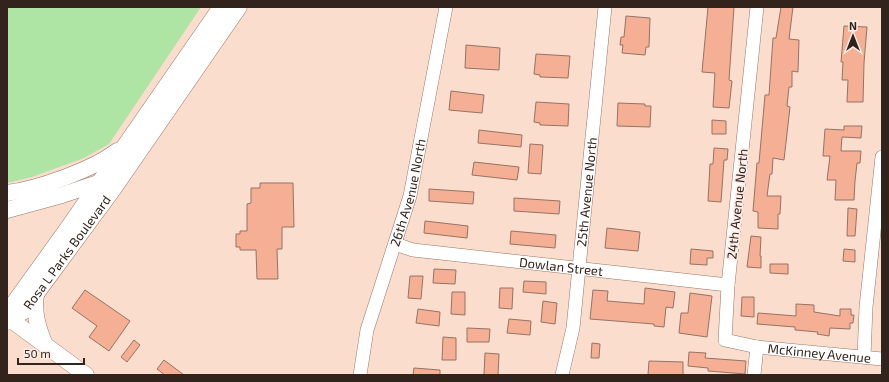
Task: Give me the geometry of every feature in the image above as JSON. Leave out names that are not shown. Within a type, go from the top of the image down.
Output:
[{"type":"main road","name":"Rosa L Parks Boulevard","points":[[8,319],[14,303],[221,7]]},
{"type":"main road","name":"Rosa L Parks Boulevard","points":[[8,319],[24,311],[129,166],[239,7]]},
{"type":"main road","points":[[7,193],[46,183],[87,168],[107,158],[125,145]]},
{"type":"main road","points":[[7,210],[62,195],[109,179],[129,166]]},
{"type":"main road","points":[[36,294],[35,310],[39,331],[45,345]]},
{"type":"main road","points":[[8,319],[86,375]]},
{"type":"street","name":"26th Avenue North","points":[[360,375],[367,330],[410,196],[446,7]]},
{"type":"street","name":"25th Avenue North","points":[[562,375],[573,331],[605,7]]},
{"type":"street","name":"24th Avenue North","points":[[757,347],[725,340],[728,285],[758,7]]},
{"type":"street","points":[[864,357],[866,307],[879,214],[882,157]]},
{"type":"street","name":"Dowlan Street","points":[[395,244],[413,250],[728,285]]},
{"type":"street","points":[[754,375],[757,347]]},
{"type":"street","name":"McKinney Avenue","points":[[757,347],[882,359]]},
{"type":"green space","points":[[7,7],[201,7],[109,144],[84,158],[32,177],[7,183]]},
{"type":"building","points":[[708,7],[734,7],[729,80],[732,81],[729,108],[713,107],[715,73],[702,72]]},
{"type":"building","points":[[781,7],[793,7],[789,39],[799,40],[798,72],[792,71],[792,87],[789,87],[787,106],[790,107],[784,160],[773,158],[772,174],[770,174],[767,196],[781,196],[780,214],[778,214],[778,229],[758,228],[758,212],[753,211],[757,163],[759,163],[765,95],[769,95],[773,38],[776,38]]},
{"type":"building","points":[[626,16],[650,18],[649,47],[646,47],[645,55],[622,53],[623,45],[620,45],[621,37],[624,37]]},
{"type":"building","points":[[844,26],[867,27],[863,102],[847,102],[848,80],[842,80],[843,62],[841,62]]},
{"type":"building","points":[[466,45],[500,48],[499,70],[465,68]]},
{"type":"building","points":[[536,54],[570,56],[568,78],[540,77],[540,75],[534,74]]},
{"type":"building","points":[[451,91],[484,95],[482,113],[449,110]]},
{"type":"building","points":[[536,102],[569,104],[568,126],[540,125],[540,123],[534,122]]},
{"type":"building","points":[[618,103],[645,104],[645,106],[651,106],[650,127],[617,126]]},
{"type":"building","points":[[712,120],[726,121],[726,134],[712,134]]},
{"type":"building","points":[[844,126],[862,126],[861,138],[842,137],[841,151],[861,151],[860,163],[857,163],[854,200],[835,200],[836,180],[827,180],[830,156],[823,156],[825,129],[844,130]]},
{"type":"building","points":[[479,130],[522,135],[521,147],[478,143]]},
{"type":"building","points":[[530,144],[543,145],[541,174],[528,173]]},
{"type":"building","points":[[714,148],[728,149],[727,160],[724,160],[721,202],[708,201],[710,164],[713,164]]},
{"type":"building","points":[[474,162],[519,167],[517,180],[472,175]]},
{"type":"building","points":[[260,183],[293,183],[294,227],[282,227],[282,249],[277,249],[278,279],[257,279],[256,250],[240,250],[240,247],[236,247],[236,234],[240,234],[240,231],[247,231],[247,204],[251,203],[251,188],[260,188]]},
{"type":"building","points":[[429,189],[474,192],[473,204],[429,201]]},
{"type":"building","points":[[514,198],[560,201],[559,214],[514,211]]},
{"type":"building","points":[[848,208],[857,209],[855,236],[847,236]]},
{"type":"building","points":[[425,221],[468,226],[467,238],[424,233]]},
{"type":"building","points":[[607,228],[640,232],[638,251],[605,248]]},
{"type":"building","points":[[511,231],[556,235],[555,248],[510,244]]},
{"type":"building","points":[[751,236],[761,237],[761,268],[747,267]]},
{"type":"building","points":[[691,249],[713,251],[713,258],[707,258],[707,265],[690,264]]},
{"type":"building","points":[[844,249],[855,250],[855,262],[843,261]]},
{"type":"building","points":[[770,264],[788,264],[788,274],[770,273]]},
{"type":"building","points":[[434,269],[456,270],[455,284],[433,283]]},
{"type":"building","points":[[410,276],[423,276],[421,299],[408,298]]},
{"type":"building","points":[[524,281],[546,282],[546,294],[523,292]]},
{"type":"building","points":[[500,288],[513,288],[512,309],[499,308]]},
{"type":"building","points":[[645,288],[675,292],[673,308],[666,307],[664,327],[654,326],[654,324],[590,319],[593,290],[608,291],[607,301],[644,304]]},
{"type":"building","points":[[85,290],[130,321],[109,351],[89,337],[97,326],[72,308]]},
{"type":"building","points":[[452,292],[465,292],[465,315],[451,314]]},
{"type":"building","points":[[690,293],[712,296],[707,337],[679,333],[681,313],[688,313]]},
{"type":"building","points":[[742,297],[754,297],[754,317],[741,316]]},
{"type":"building","points":[[543,301],[557,303],[555,324],[541,322]]},
{"type":"building","points":[[796,304],[814,305],[814,312],[840,316],[840,309],[851,309],[851,315],[854,315],[853,323],[850,323],[850,329],[830,328],[829,336],[817,334],[818,332],[795,330],[795,327],[757,324],[758,313],[796,316]]},
{"type":"building","points":[[418,309],[440,312],[439,326],[416,323]]},
{"type":"building","points":[[509,319],[531,321],[530,335],[507,333]]},
{"type":"building","points":[[467,328],[490,329],[489,342],[467,342]]},
{"type":"building","points":[[443,337],[456,338],[456,360],[442,360]]},
{"type":"building","points":[[134,340],[140,345],[127,362],[121,357]]},
{"type":"building","points":[[592,343],[600,344],[599,358],[591,358]]},
{"type":"building","points":[[689,352],[706,353],[705,358],[746,361],[745,374],[708,371],[708,368],[688,366]]},
{"type":"building","points":[[485,353],[499,354],[498,375],[484,375]]},
{"type":"building","points":[[164,360],[184,375],[165,375],[157,369]]},
{"type":"building","points":[[649,361],[683,362],[683,375],[648,375]]},
{"type":"building","points":[[414,368],[440,370],[440,375],[413,375]]}]
